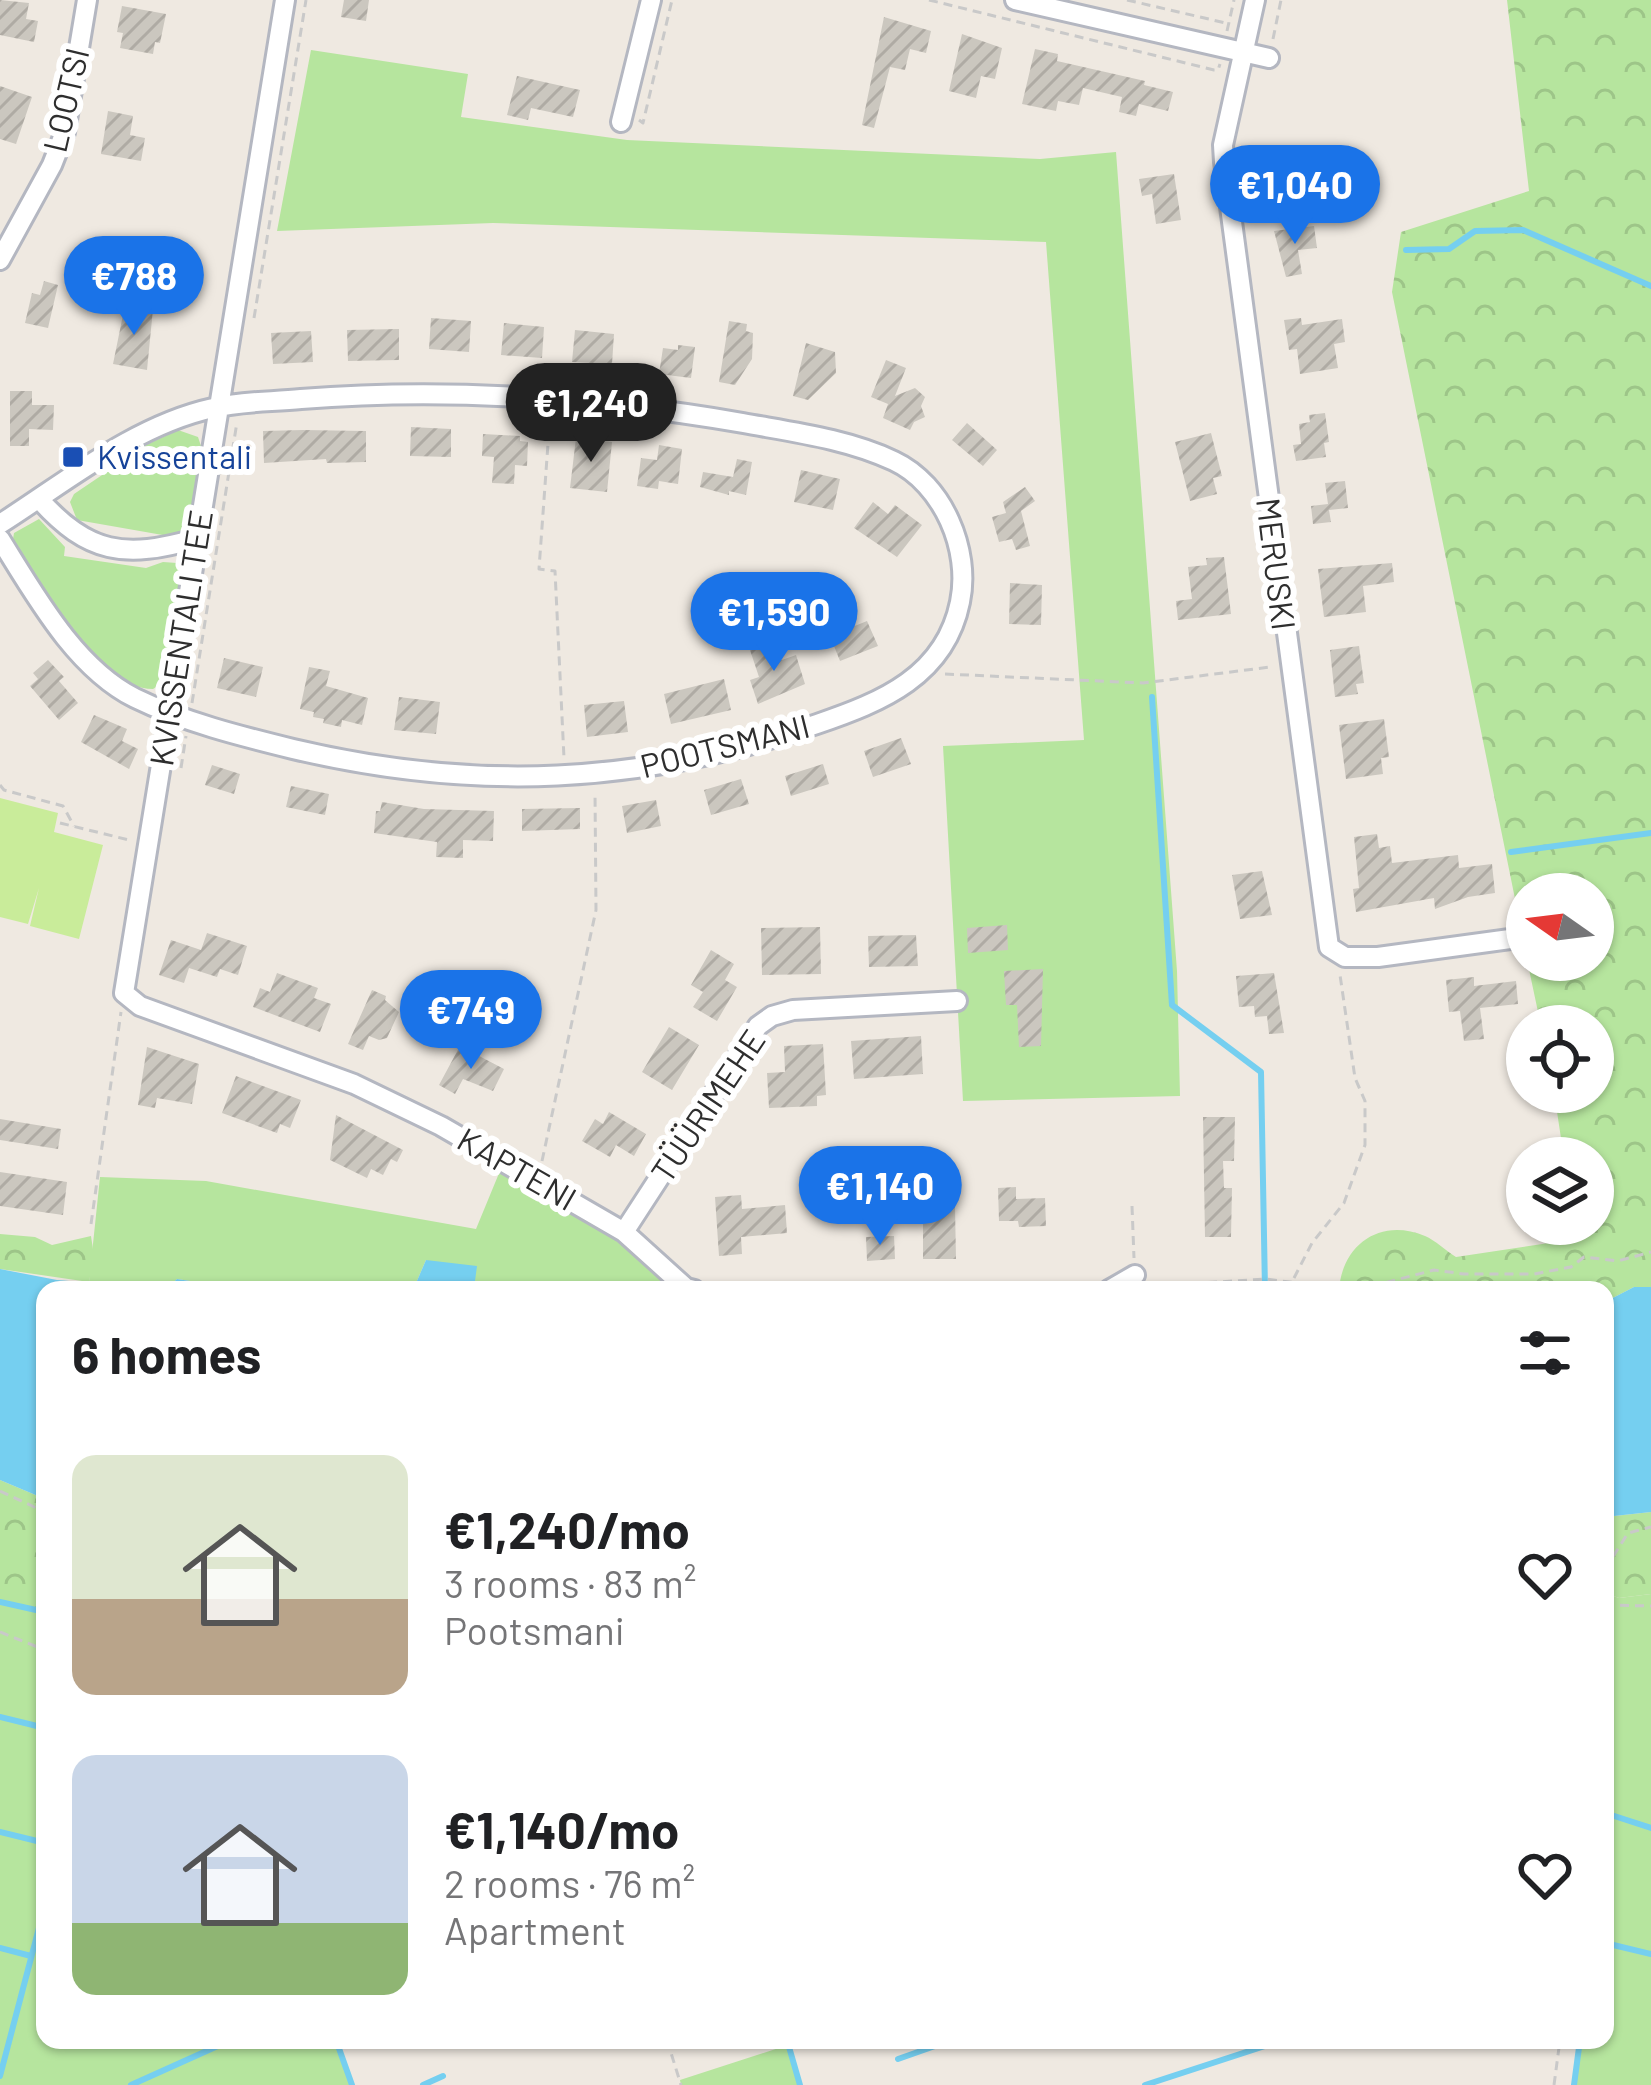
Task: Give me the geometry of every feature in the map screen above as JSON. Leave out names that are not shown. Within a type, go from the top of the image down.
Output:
[{"type":"street","name":"LOOTSI","points":[[0,260],[52,165],[65,131],[87,0]]},
{"type":"street","name":"KVISSENTALI TEE","points":[[124,993],[285,0]]},
{"type":"street","points":[[620,122],[650,0]]},
{"type":"street","points":[[1015,0],[1268,58]]},
{"type":"street","name":"MERUSKI","points":[[1255,0],[1223,145],[1224,161],[1329,947],[1337,952]]},
{"type":"street","points":[[0,524],[155,428],[218,406],[346,395],[469,394],[671,412],[768,428],[870,453],[910,471],[930,491],[954,527],[963,579],[951,632],[925,671]]},
{"type":"street","points":[[39,500],[68,531],[90,543],[148,549],[195,539]]},
{"type":"street","points":[[0,539],[91,666],[130,695],[170,712]]},
{"type":"street","name":"POOTSMANI","points":[[170,712],[354,763],[506,778],[565,778],[660,766],[751,747],[898,692],[925,671]]},
{"type":"street","points":[[1337,952],[1345,957],[1378,956],[1506,940]]},
{"type":"street","name":"KAPTENI","points":[[124,993],[140,1006],[354,1084],[440,1126],[624,1232],[678,1281]]},
{"type":"street","name":"TÜÜRIMEHE","points":[[624,1232],[758,1026],[772,1016],[794,1010],[957,1001]]},
{"type":"street","points":[[1125,1281],[1135,1275]]},
{"type":"path","points":[[1127,0],[1274,35]]},
{"type":"path","points":[[552,399],[539,569],[554,571],[565,778]]},
{"type":"path","points":[[925,671],[1143,683],[1289,664]]},
{"type":"path","points":[[537,1180],[596,910],[594,775]]},
{"type":"path","points":[[0,785],[63,806],[74,826]]},
{"type":"path","points":[[61,823],[148,844]]},
{"type":"path","points":[[1293,1280],[1312,1243],[1344,1203],[1365,1145],[1365,1101],[1354,1078],[1337,952]]},
{"type":"path","points":[[91,1224],[124,993]]},
{"type":"path","points":[[1132,1206],[1135,1275],[1145,1281]]},
{"type":"path","points":[[1392,1281],[1434,1270],[1534,1274],[1571,1267],[1584,1257],[1618,1262],[1651,1252]]},
{"type":"path","points":[[1270,1281],[1299,1281]]},
{"type":"path","points":[[0,1491],[36,1508]]},
{"type":"path","points":[[1614,1555],[1628,1533],[1651,1527]]},
{"type":"path","points":[[1614,1605],[1651,1606]]},
{"type":"path","points":[[0,1632],[36,1646]]},
{"type":"path","points":[[670,2049],[681,2085]]},
{"type":"path","points":[[1554,2085],[1559,2049]]},
{"type":"green space","points":[[1507,0],[1651,0],[1651,1287],[1634,1287],[1614,1297],[1614,1281],[1341,1281],[1356,1248],[1366,1239],[1393,1230],[1425,1236],[1456,1257],[1535,1245],[1614,1245],[1614,1137],[1561,1137],[1557,1113],[1614,1113],[1614,1005],[1537,1005],[1531,981],[1614,981],[1614,873],[1510,873],[1392,292],[1401,232],[1529,191]]},
{"type":"green space","points":[[311,50],[468,74],[461,117],[627,140],[1040,159],[1116,152],[1177,971],[1180,1096],[963,1101],[943,746],[1084,740],[1046,242],[493,223],[277,231]]},
{"type":"green space","points":[[178,430],[198,437],[201,446],[193,508],[183,529],[174,537],[77,520],[70,502],[74,494],[148,444]]},
{"type":"green space","points":[[39,519],[65,547],[64,556],[146,568],[177,563],[183,571],[162,683],[153,689],[111,672],[54,609],[12,545],[14,533]]},
{"type":"green space","points":[[0,798],[58,813],[54,832],[103,845],[79,939],[30,926],[39,888],[28,924],[0,917]]},
{"type":"green space","points":[[502,1166],[617,1237],[670,1281],[475,1281],[426,1260],[417,1281],[89,1281],[100,1177],[206,1181],[476,1229]]},
{"type":"green space","points":[[0,1234],[35,1237],[52,1245],[91,1236],[94,1256],[89,1281],[0,1269]]},
{"type":"green space","points":[[0,1480],[36,1495],[36,1610],[0,1602]]},
{"type":"green space","points":[[1651,1512],[1651,1594],[1614,1596],[1614,1516]]},
{"type":"green space","points":[[1651,1594],[1651,2085],[1574,2085],[1579,2049],[1614,2049],[1614,1596]]},
{"type":"green space","points":[[0,1602],[36,1610],[36,2049],[339,2049],[352,2085],[0,2085]]},
{"type":"green space","points":[[776,2049],[789,2049],[800,2085],[681,2085],[680,2080]]},
{"type":"water","points":[[426,1260],[477,1266],[475,1281],[417,1281]]},
{"type":"water","points":[[0,1269],[69,1281],[36,1281],[36,1495],[0,1480]]},
{"type":"water","points":[[1634,1287],[1651,1287],[1651,1512],[1614,1516],[1614,1297]]},
{"type":"building","points":[[0,0],[29,3],[26,19],[38,21],[34,42],[0,35]]},
{"type":"building","points":[[344,0],[369,0],[366,21],[341,17]]},
{"type":"building","points":[[122,6],[166,14],[153,54],[120,48],[123,33],[117,32]]},
{"type":"building","points":[[884,17],[931,31],[926,53],[910,49],[905,70],[890,67],[874,128],[862,125]]},
{"type":"building","points":[[962,34],[1002,48],[995,79],[981,76],[976,98],[949,91]]},
{"type":"building","points":[[1035,49],[1058,54],[1057,61],[1173,92],[1168,111],[1139,104],[1136,116],[1119,112],[1122,97],[1083,88],[1079,105],[1058,101],[1056,111],[1022,104]]},
{"type":"building","points":[[517,76],[580,90],[573,117],[531,108],[528,120],[507,115]]},
{"type":"building","points":[[0,86],[32,97],[16,144],[0,139]]},
{"type":"building","points":[[108,111],[133,116],[130,135],[145,138],[141,161],[101,154]]},
{"type":"building","points":[[1174,174],[1181,220],[1156,224],[1152,194],[1142,196],[1139,179]]},
{"type":"building","points":[[1314,226],[1317,248],[1298,250],[1302,274],[1286,277],[1274,231]]},
{"type":"building","points":[[44,281],[58,285],[48,328],[25,323],[32,293],[40,295]]},
{"type":"building","points":[[125,305],[153,309],[147,370],[113,364]]},
{"type":"building","points":[[431,318],[471,321],[469,352],[429,349]]},
{"type":"building","points":[[1301,318],[1302,325],[1342,319],[1345,342],[1334,344],[1338,368],[1300,374],[1297,349],[1289,350],[1284,320]]},
{"type":"building","points":[[729,321],[747,324],[746,331],[753,333],[752,359],[735,385],[719,382]]},
{"type":"building","points":[[504,323],[544,327],[542,358],[501,355]]},
{"type":"building","points":[[399,329],[399,360],[348,361],[347,330]]},
{"type":"building","points":[[575,330],[614,334],[612,364],[572,362]]},
{"type":"building","points":[[311,331],[313,362],[273,364],[271,333]]},
{"type":"building","points":[[806,343],[835,352],[836,373],[808,400],[793,396]]},
{"type":"building","points":[[678,345],[695,347],[691,378],[659,374],[663,348],[678,350]]},
{"type":"building","points":[[886,360],[906,368],[895,396],[915,388],[925,397],[921,406],[925,417],[910,430],[883,418],[888,404],[871,397]]},
{"type":"building","points":[[10,391],[32,391],[32,405],[54,405],[53,430],[29,429],[29,446],[10,446]]},
{"type":"building","points":[[1325,413],[1326,457],[1296,461],[1293,445],[1301,444],[1299,424],[1310,422],[1309,415]]},
{"type":"building","points":[[967,423],[997,450],[983,466],[952,440]]},
{"type":"building","points":[[411,427],[451,429],[451,457],[410,456]]},
{"type":"building","points":[[263,431],[366,431],[366,462],[264,463]]},
{"type":"building","points":[[1211,433],[1222,476],[1213,478],[1217,494],[1190,501],[1175,442]]},
{"type":"building","points":[[483,434],[520,436],[520,441],[528,442],[527,466],[515,465],[514,484],[492,483],[494,457],[482,456]]},
{"type":"building","points":[[576,438],[612,442],[607,492],[570,488]]},
{"type":"building","points":[[659,445],[682,449],[678,484],[659,481],[658,489],[637,486],[641,458],[657,460]]},
{"type":"building","points":[[737,459],[752,462],[746,495],[700,487],[703,472],[733,477]]},
{"type":"building","points":[[801,470],[840,479],[833,510],[794,502]]},
{"type":"building","points":[[1345,481],[1348,508],[1329,510],[1331,522],[1313,524],[1311,506],[1328,504],[1325,483]]},
{"type":"building","points":[[1025,487],[1035,501],[1021,511],[1030,546],[1016,550],[1012,539],[999,542],[992,517],[1006,513],[1003,502]]},
{"type":"building","points":[[873,502],[888,514],[895,505],[922,525],[897,557],[854,528]]},
{"type":"building","points":[[1224,557],[1231,614],[1178,620],[1176,601],[1192,599],[1188,567],[1207,565],[1206,558]]},
{"type":"building","points":[[1392,563],[1394,582],[1363,586],[1366,612],[1324,617],[1318,569]]},
{"type":"building","points":[[1010,583],[1042,585],[1041,625],[1009,624]]},
{"type":"building","points":[[867,621],[878,646],[840,661],[830,636]]},
{"type":"building","points":[[770,643],[776,662],[796,655],[805,684],[758,704],[750,680],[759,677],[750,650]]},
{"type":"building","points":[[1359,646],[1364,683],[1356,684],[1358,694],[1335,697],[1330,650]]},
{"type":"building","points":[[224,658],[263,667],[256,697],[217,688]]},
{"type":"building","points":[[48,660],[78,703],[59,720],[30,686],[38,679],[33,673]]},
{"type":"building","points":[[309,667],[330,671],[326,686],[368,698],[362,725],[342,720],[341,727],[323,723],[324,719],[313,717],[314,712],[300,709]]},
{"type":"building","points":[[724,679],[731,710],[671,724],[664,694]]},
{"type":"building","points":[[399,697],[440,702],[436,734],[394,730]]},
{"type":"building","points":[[624,701],[628,732],[587,737],[584,705]]},
{"type":"building","points":[[94,715],[127,729],[122,741],[138,749],[129,769],[81,742]]},
{"type":"building","points":[[1384,719],[1389,757],[1381,758],[1383,774],[1346,779],[1339,725]]},
{"type":"building","points":[[901,738],[911,764],[873,777],[864,751]]},
{"type":"building","points":[[823,764],[829,784],[791,796],[785,776]]},
{"type":"building","points":[[212,765],[240,774],[234,794],[205,785]]},
{"type":"building","points":[[741,779],[749,804],[711,815],[704,790]]},
{"type":"building","points":[[291,786],[329,794],[325,815],[286,807]]},
{"type":"building","points":[[656,800],[661,826],[627,833],[622,806]]},
{"type":"building","points":[[382,802],[424,809],[494,811],[493,841],[463,840],[463,858],[436,857],[437,842],[374,833]]},
{"type":"building","points":[[580,808],[580,829],[522,831],[522,809]]},
{"type":"building","points":[[1377,834],[1379,848],[1390,846],[1392,863],[1458,855],[1459,868],[1492,864],[1495,893],[1435,909],[1434,898],[1356,912],[1353,889],[1359,888],[1354,837]]},
{"type":"building","points":[[1262,871],[1272,915],[1240,919],[1232,875]]},
{"type":"building","points":[[1007,925],[1008,950],[968,953],[967,928]]},
{"type":"building","points":[[820,927],[821,974],[762,975],[761,928]]},
{"type":"building","points":[[207,933],[247,946],[238,975],[220,969],[217,977],[189,968],[184,983],[159,975],[171,940],[201,950]]},
{"type":"building","points":[[916,935],[918,966],[869,967],[868,936]]},
{"type":"building","points":[[711,950],[734,964],[725,980],[737,987],[717,1021],[693,1007],[703,992],[691,985]]},
{"type":"building","points":[[1043,969],[1041,1046],[1019,1047],[1017,1005],[1006,1005],[1004,971]]},
{"type":"building","points":[[277,973],[318,988],[314,998],[331,1004],[320,1032],[253,1007],[260,988],[270,992]]},
{"type":"building","points":[[1274,973],[1284,1033],[1269,1034],[1267,1016],[1255,1017],[1254,1006],[1239,1007],[1236,976]]},
{"type":"building","points":[[1474,977],[1474,986],[1516,981],[1518,1004],[1480,1008],[1484,1039],[1464,1041],[1460,1011],[1449,1012],[1446,980]]},
{"type":"building","points":[[372,990],[386,996],[399,1012],[387,1038],[369,1036],[363,1050],[348,1044]]},
{"type":"building","points":[[669,1027],[699,1045],[672,1090],[642,1072]]},
{"type":"building","points":[[921,1036],[923,1074],[854,1079],[851,1041]]},
{"type":"building","points":[[823,1044],[826,1095],[817,1096],[817,1106],[769,1108],[767,1073],[785,1072],[784,1046]]},
{"type":"building","points":[[460,1046],[504,1069],[493,1091],[463,1079],[455,1094],[439,1085]]},
{"type":"building","points":[[147,1047],[199,1064],[192,1104],[157,1098],[155,1108],[138,1105]]},
{"type":"building","points":[[236,1076],[301,1100],[290,1128],[280,1124],[277,1133],[222,1113]]},
{"type":"building","points":[[609,1112],[646,1134],[634,1156],[616,1145],[610,1157],[582,1141],[595,1119],[603,1124]]},
{"type":"building","points":[[336,1115],[403,1150],[397,1162],[391,1159],[383,1175],[371,1169],[367,1178],[330,1160]]},
{"type":"building","points":[[1203,1117],[1235,1117],[1234,1161],[1223,1161],[1224,1188],[1232,1188],[1231,1237],[1205,1237]]},
{"type":"building","points":[[0,1119],[61,1129],[58,1149],[0,1140]]},
{"type":"building","points":[[0,1172],[67,1182],[63,1215],[0,1206]]},
{"type":"building","points":[[1016,1187],[1016,1199],[1045,1198],[1046,1226],[1019,1227],[1018,1221],[999,1221],[998,1188]]},
{"type":"building","points":[[741,1195],[742,1209],[785,1205],[787,1233],[741,1237],[742,1254],[719,1256],[715,1197]]},
{"type":"building","points":[[923,1207],[955,1207],[956,1259],[923,1259]]},
{"type":"building","points":[[894,1236],[895,1259],[867,1261],[866,1237]]},
{"type":"waterway","points":[[1406,250],[1449,249],[1475,231],[1523,230],[1651,286]]},
{"type":"waterway","points":[[1152,697],[1172,1005],[1261,1072],[1265,1281]]},
{"type":"waterway","points":[[1511,852],[1651,833]]},
{"type":"waterway","points":[[0,1602],[36,1610]]},
{"type":"waterway","points":[[0,1717],[36,1726]]},
{"type":"waterway","points":[[1614,1816],[1651,1828]]},
{"type":"waterway","points":[[0,1832],[36,1841]]},
{"type":"waterway","points":[[0,2076],[36,1939]]},
{"type":"waterway","points":[[1614,1945],[1651,1954]]},
{"type":"waterway","points":[[0,1948],[31,1956]]},
{"type":"waterway","points":[[131,2085],[211,2049]]},
{"type":"waterway","points":[[339,2049],[352,2085]]},
{"type":"waterway","points":[[790,2049],[800,2085]]},
{"type":"waterway","points":[[898,2059],[926,2049]]},
{"type":"waterway","points":[[1145,2085],[1255,2049]]},
{"type":"waterway","points":[[1574,2085],[1579,2049]]},
{"type":"waterway","points":[[423,2085],[443,2076]]},
{"type":"place","name":"Kvissentali","points":[[73,457]]}]
